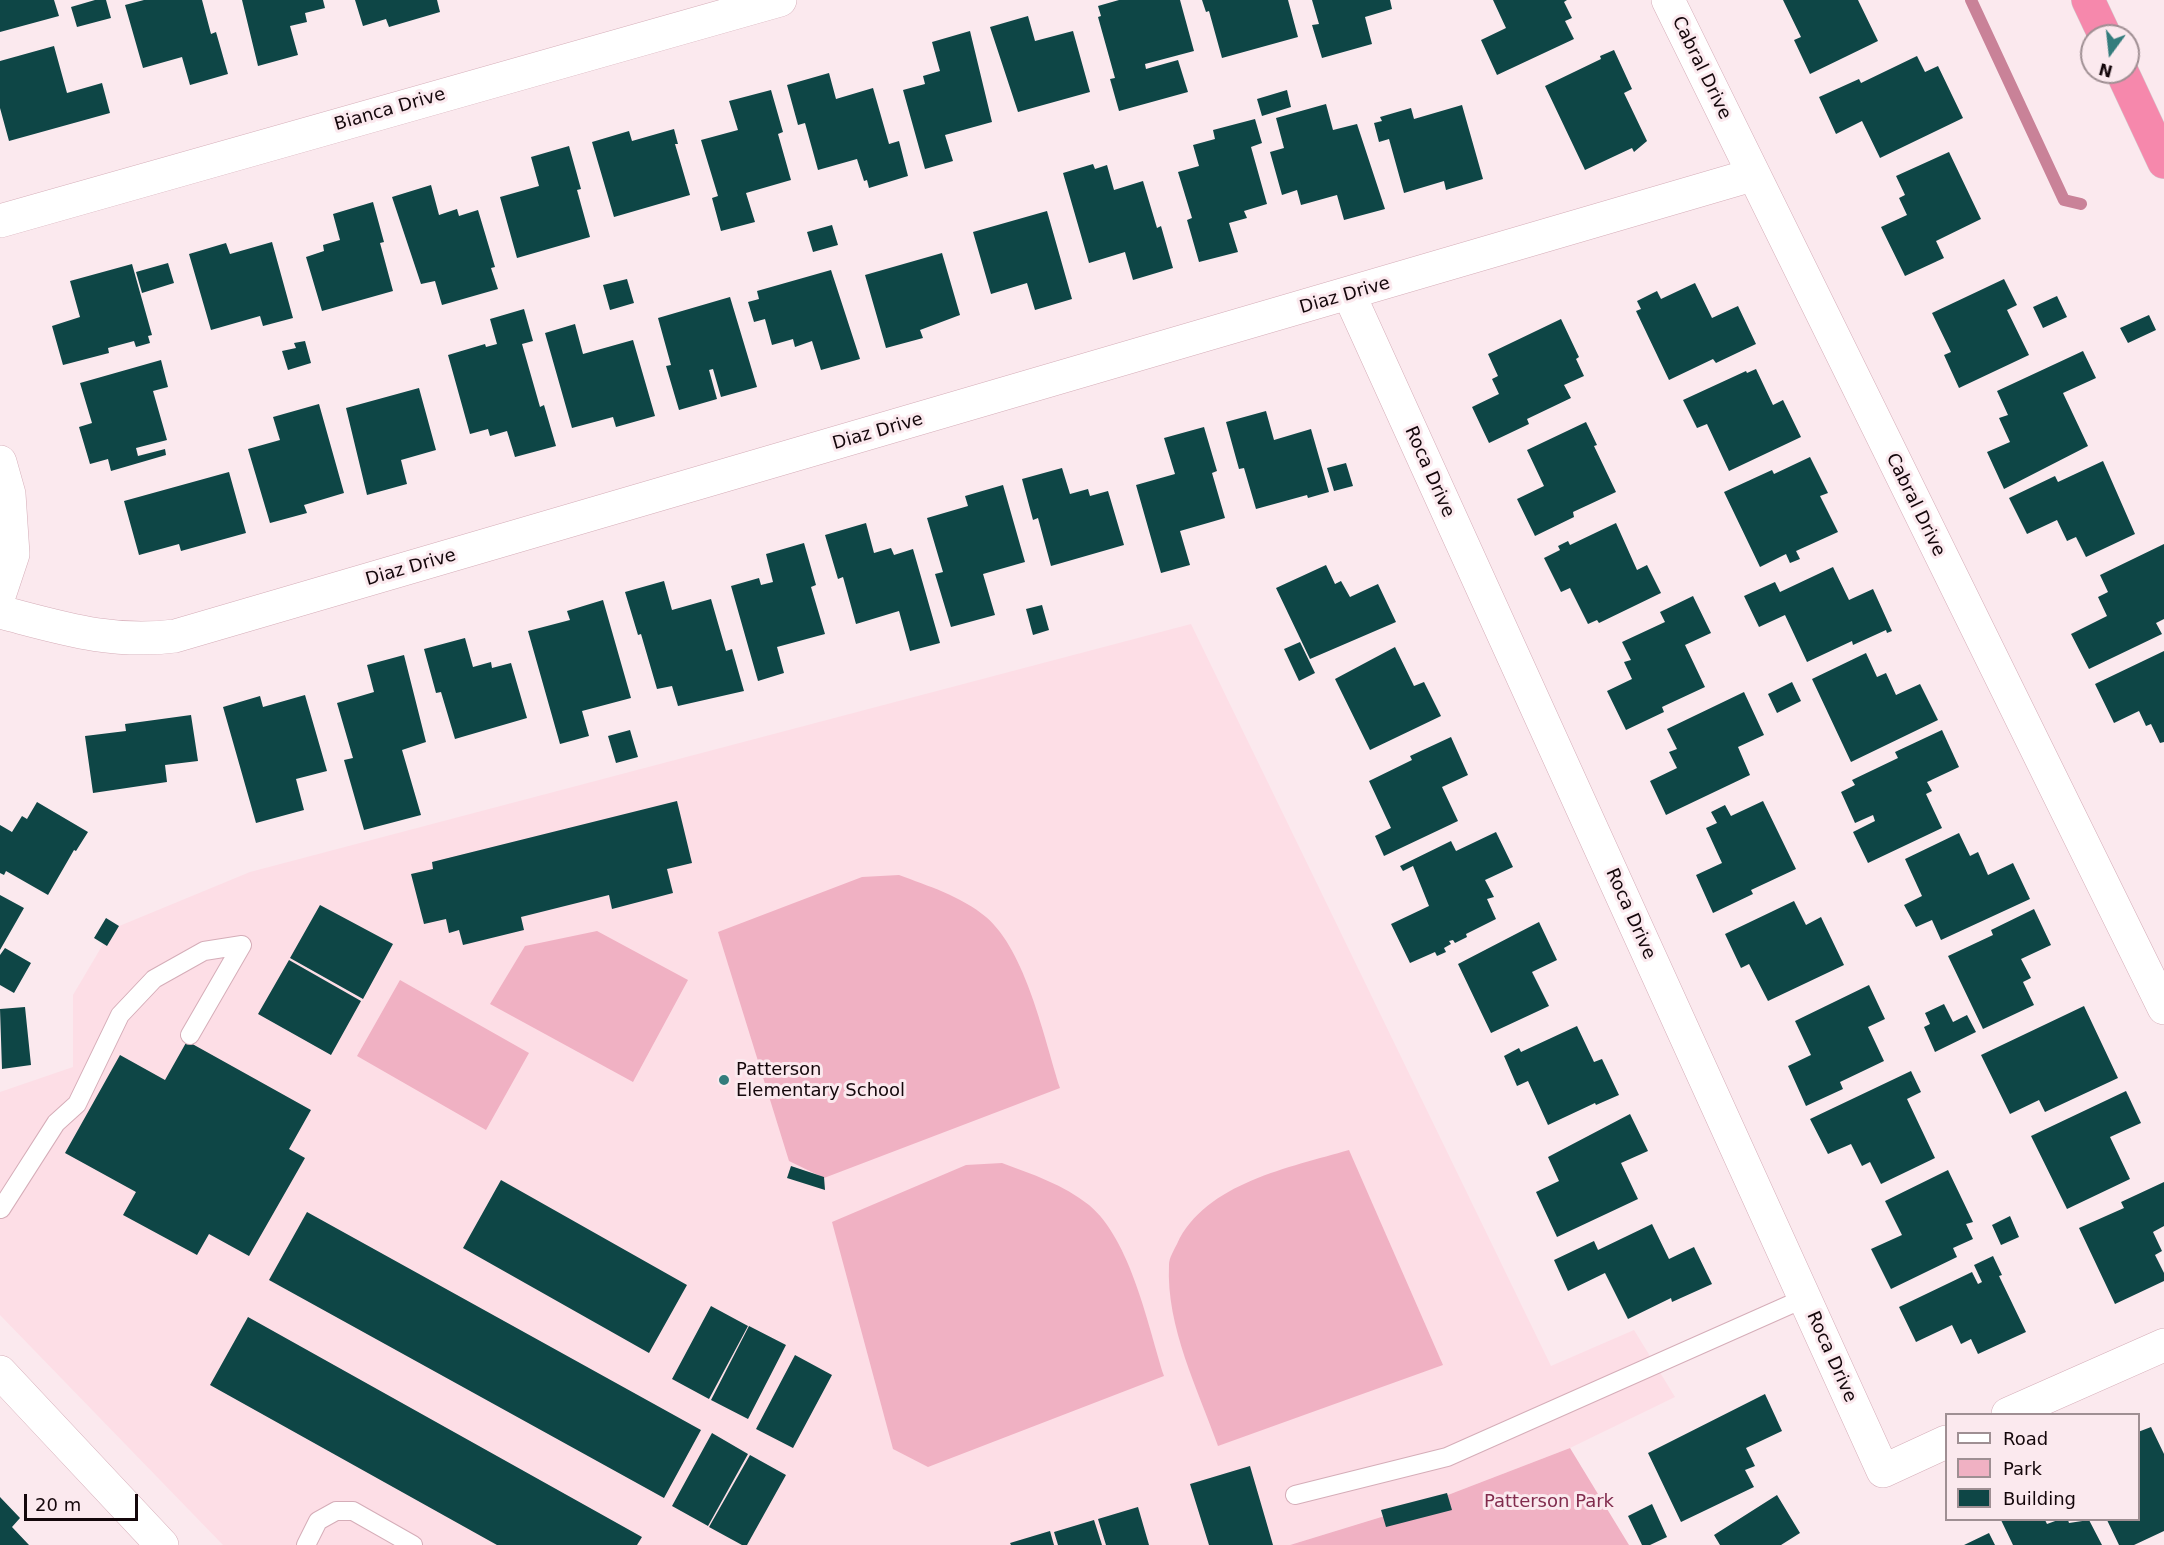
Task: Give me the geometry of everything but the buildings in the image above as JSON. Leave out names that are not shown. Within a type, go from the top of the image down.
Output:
[{"type":"highway","points":[[2088,0],[2099,24]]},
{"type":"highway","points":[[2128,84],[2164,162]]},
{"type":"street","name":"Bianca Drive","points":[[0,221],[780,0]]},
{"type":"street","name":"Cabral Drive","points":[[1668,0],[1752,175],[2164,1008]]},
{"type":"street","name":"Diaz Drive","points":[[0,612],[113,639],[147,640],[175,636],[1752,175]]},
{"type":"street","name":"Roca Drive","points":[[1349,294],[1883,1471],[1945,1443]]},
{"type":"street","points":[[0,462],[9,494],[13,554],[0,593]]},
{"type":"street","points":[[2010,1413],[2164,1345]]},
{"type":"street","points":[[0,1372],[162,1545]]},
{"type":"lane","points":[[1,1209],[56,1123],[77,1104],[120,1015],[154,979],[204,951],[242,945],[190,1035]]},
{"type":"lane","points":[[1295,1495],[1447,1457],[1805,1298]]},
{"type":"lane","points":[[306,1545],[318,1521],[336,1511],[353,1511],[413,1545]]},
{"type":"shaded area","name":"Patterson Elementary School","points":[[1191,624],[1551,1366],[1634,1330],[1675,1397],[1570,1448],[1427,1503],[1290,1545],[223,1545],[0,1315],[0,1092],[73,1067],[73,995],[112,929],[250,872]]},
{"type":"green space","points":[[899,875],[966,903],[986,917],[1000,932],[1023,973],[1032,996],[1060,1088],[824,1178],[789,1161],[718,932],[862,877]]},
{"type":"green space","points":[[597,931],[688,980],[633,1082],[490,1004],[525,946]]},
{"type":"green space","points":[[400,980],[529,1053],[486,1130],[357,1056]]},
{"type":"green space","points":[[1349,1150],[1443,1365],[1218,1446],[1178,1334],[1169,1288],[1169,1265],[1172,1254],[1190,1223],[1228,1192],[1276,1171]]},
{"type":"green space","points":[[1002,1163],[1069,1192],[1089,1205],[1104,1220],[1127,1261],[1164,1376],[928,1467],[893,1449],[832,1222],[966,1165]]},
{"type":"green space","name":"Patterson Park","points":[[1570,1448],[1629,1545],[1290,1545],[1427,1503]]},
{"type":"waterway","points":[[1971,0],[2064,200],[2081,204]]},
{"type":"place","name":"Patterson Elementary School","points":[[724,1080]]}]
